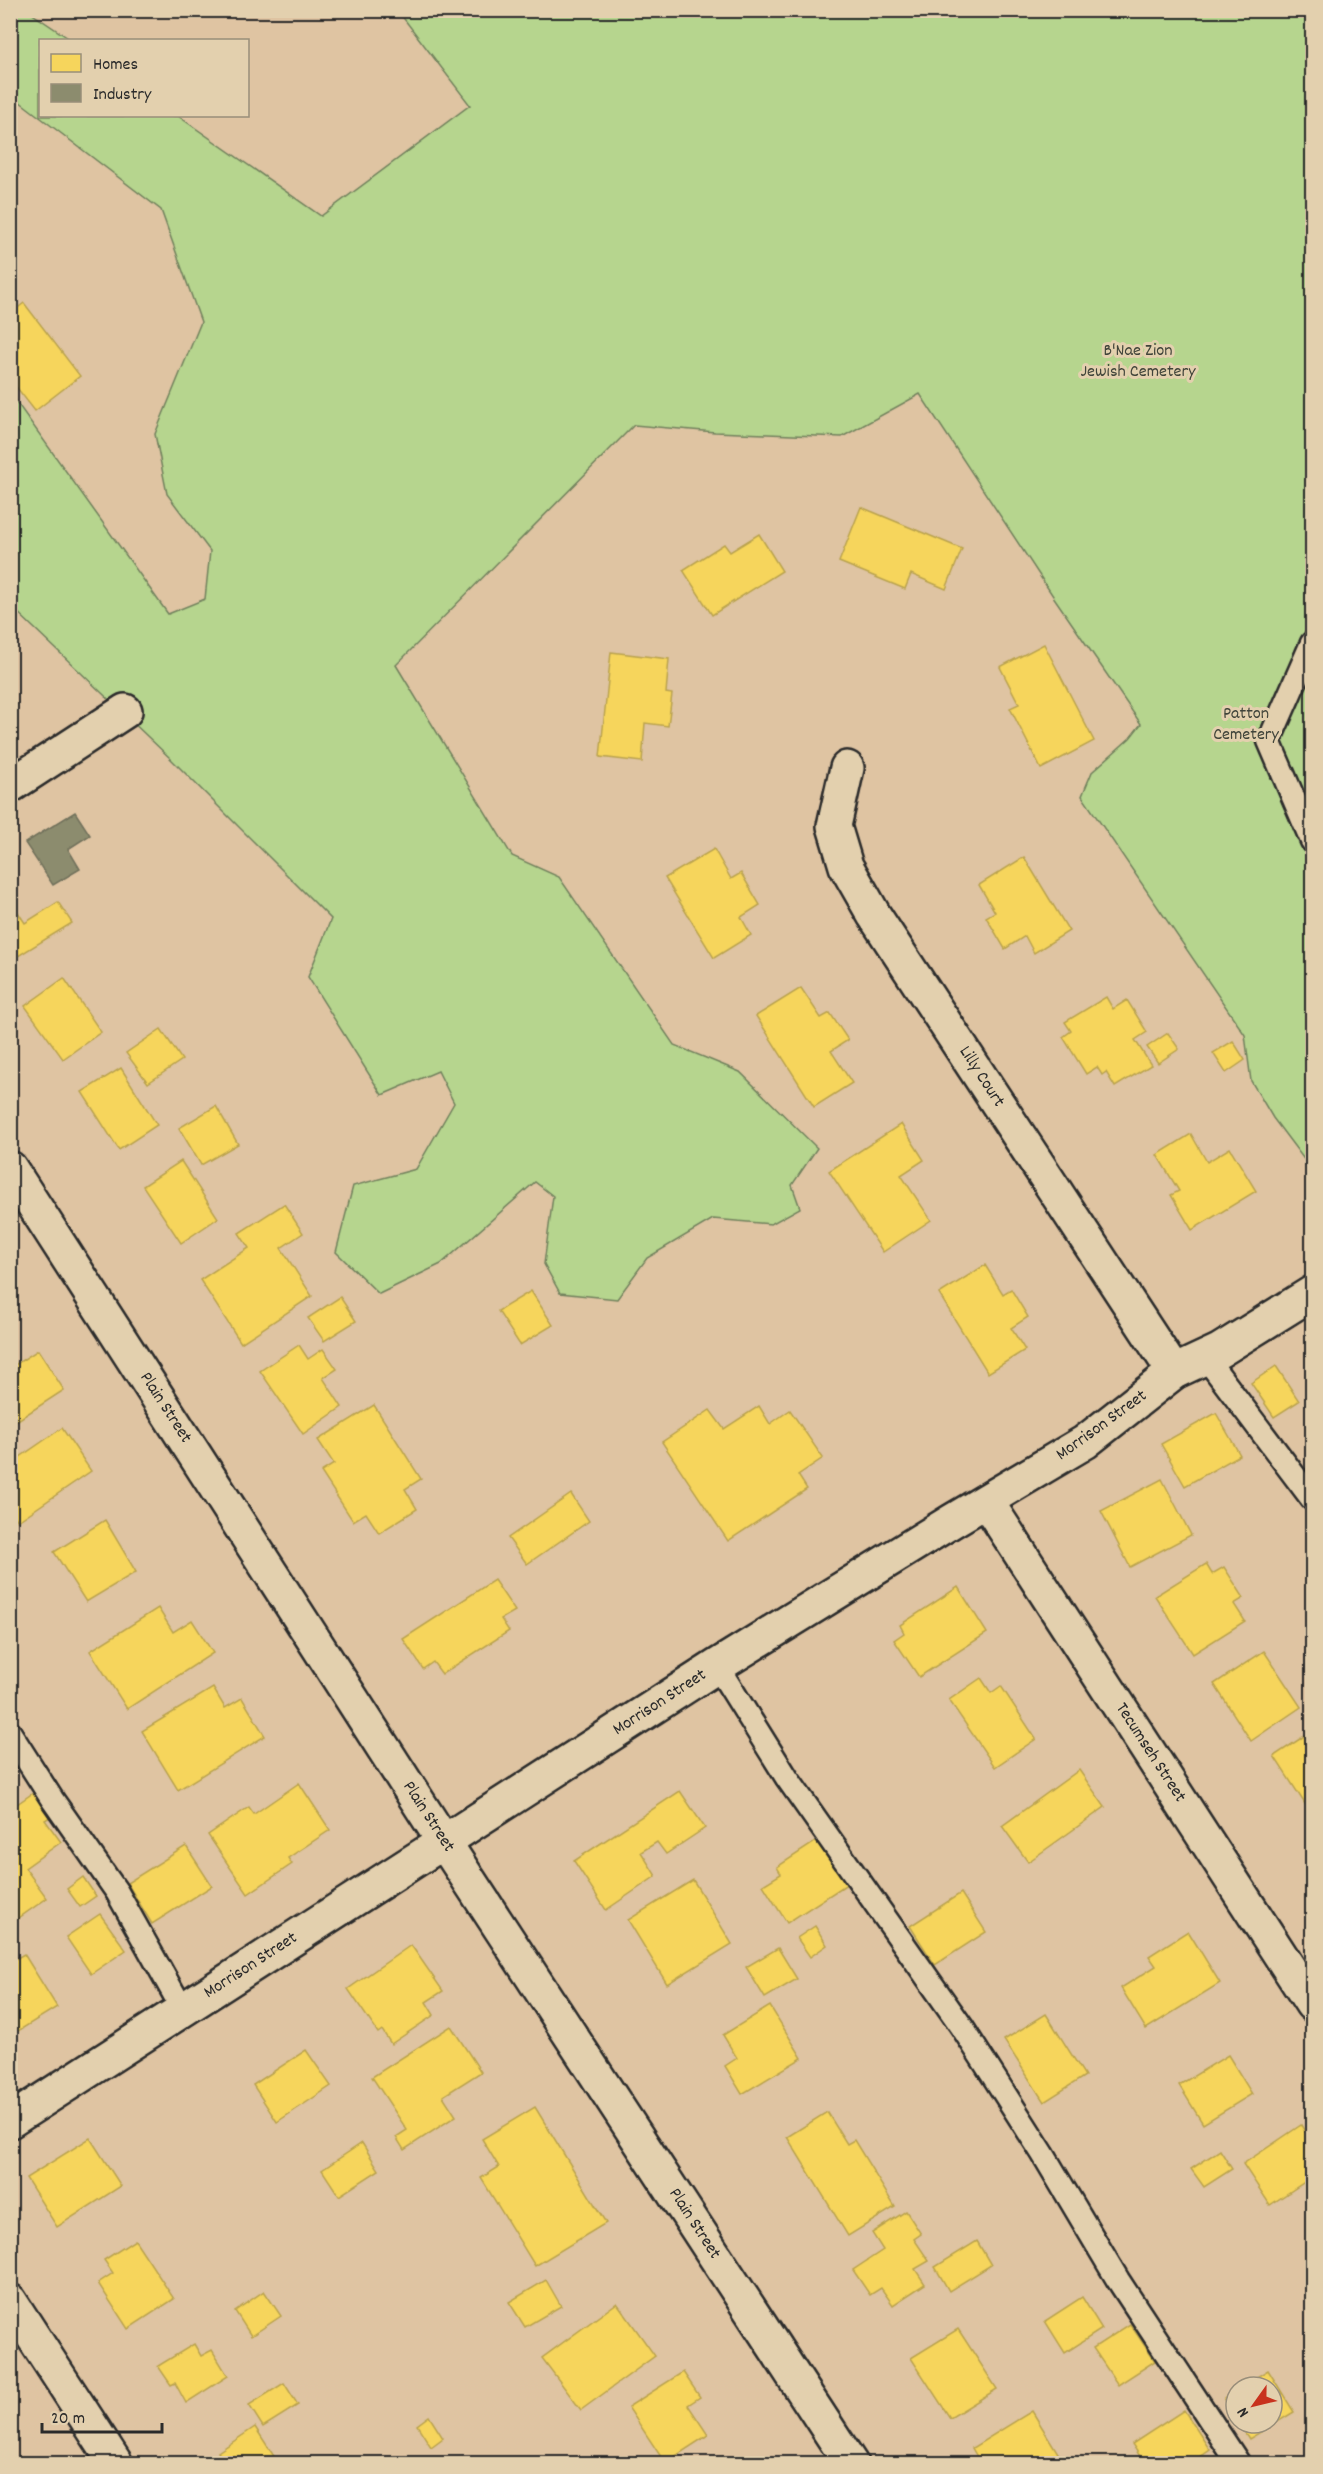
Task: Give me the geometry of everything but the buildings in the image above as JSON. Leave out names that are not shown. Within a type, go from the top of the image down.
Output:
[{"type":"street","points":[[10,786],[125,711]]},
{"type":"street","name":"Lilly Court","points":[[847,768],[834,826],[846,866],[874,915],[1174,1372]]},
{"type":"street","name":"Plain Street","points":[[10,1168],[444,1842],[851,2463]]},
{"type":"street","name":"Morrison Street","points":[[10,2121],[717,1666],[1085,1442],[1174,1372],[1206,1358],[1312,1293]]},
{"type":"street","name":"Tecumseh Street","points":[[987,1502],[1312,2004]]},
{"type":"street","points":[[10,2301],[116,2463]]},
{"type":"lane","points":[[1312,643],[1269,741],[1312,841]]},
{"type":"lane","points":[[1206,1358],[1312,1499]]},
{"type":"lane","points":[[717,1666],[787,1778],[962,2026],[1044,2154],[1118,2280],[1239,2463]]},
{"type":"lane","points":[[10,1733],[117,1893],[183,2010]]},
{"type":"green space","points":[[11,11],[28,11],[70,39],[39,39],[39,116],[11,95]]},
{"type":"green space","points":[[398,11],[1312,11],[1312,1170],[1273,1118],[1251,1081],[1245,1035],[1082,796],[1092,772],[1130,738],[1141,724],[1055,599],[920,394],[842,437],[715,432],[634,425],[396,665],[512,856],[559,877],[674,1045],[740,1072],[817,1148],[792,1185],[800,1208],[771,1224],[713,1219],[647,1258],[617,1299],[560,1293],[544,1264],[553,1196],[535,1182],[441,1264],[379,1294],[336,1252],[353,1186],[416,1169],[454,1103],[438,1071],[382,1095],[308,977],[331,919],[170,758],[11,606],[10,393],[168,614],[205,599],[210,551],[167,494],[155,434],[201,322],[161,210],[40,117],[179,117],[321,216],[470,105]]},
{"type":"park label","name":"B'Nae Zion Jewish Cemetery","points":[[1138,361]]},
{"type":"park label","name":"Patton Cemetery","points":[[1246,724]]}]
